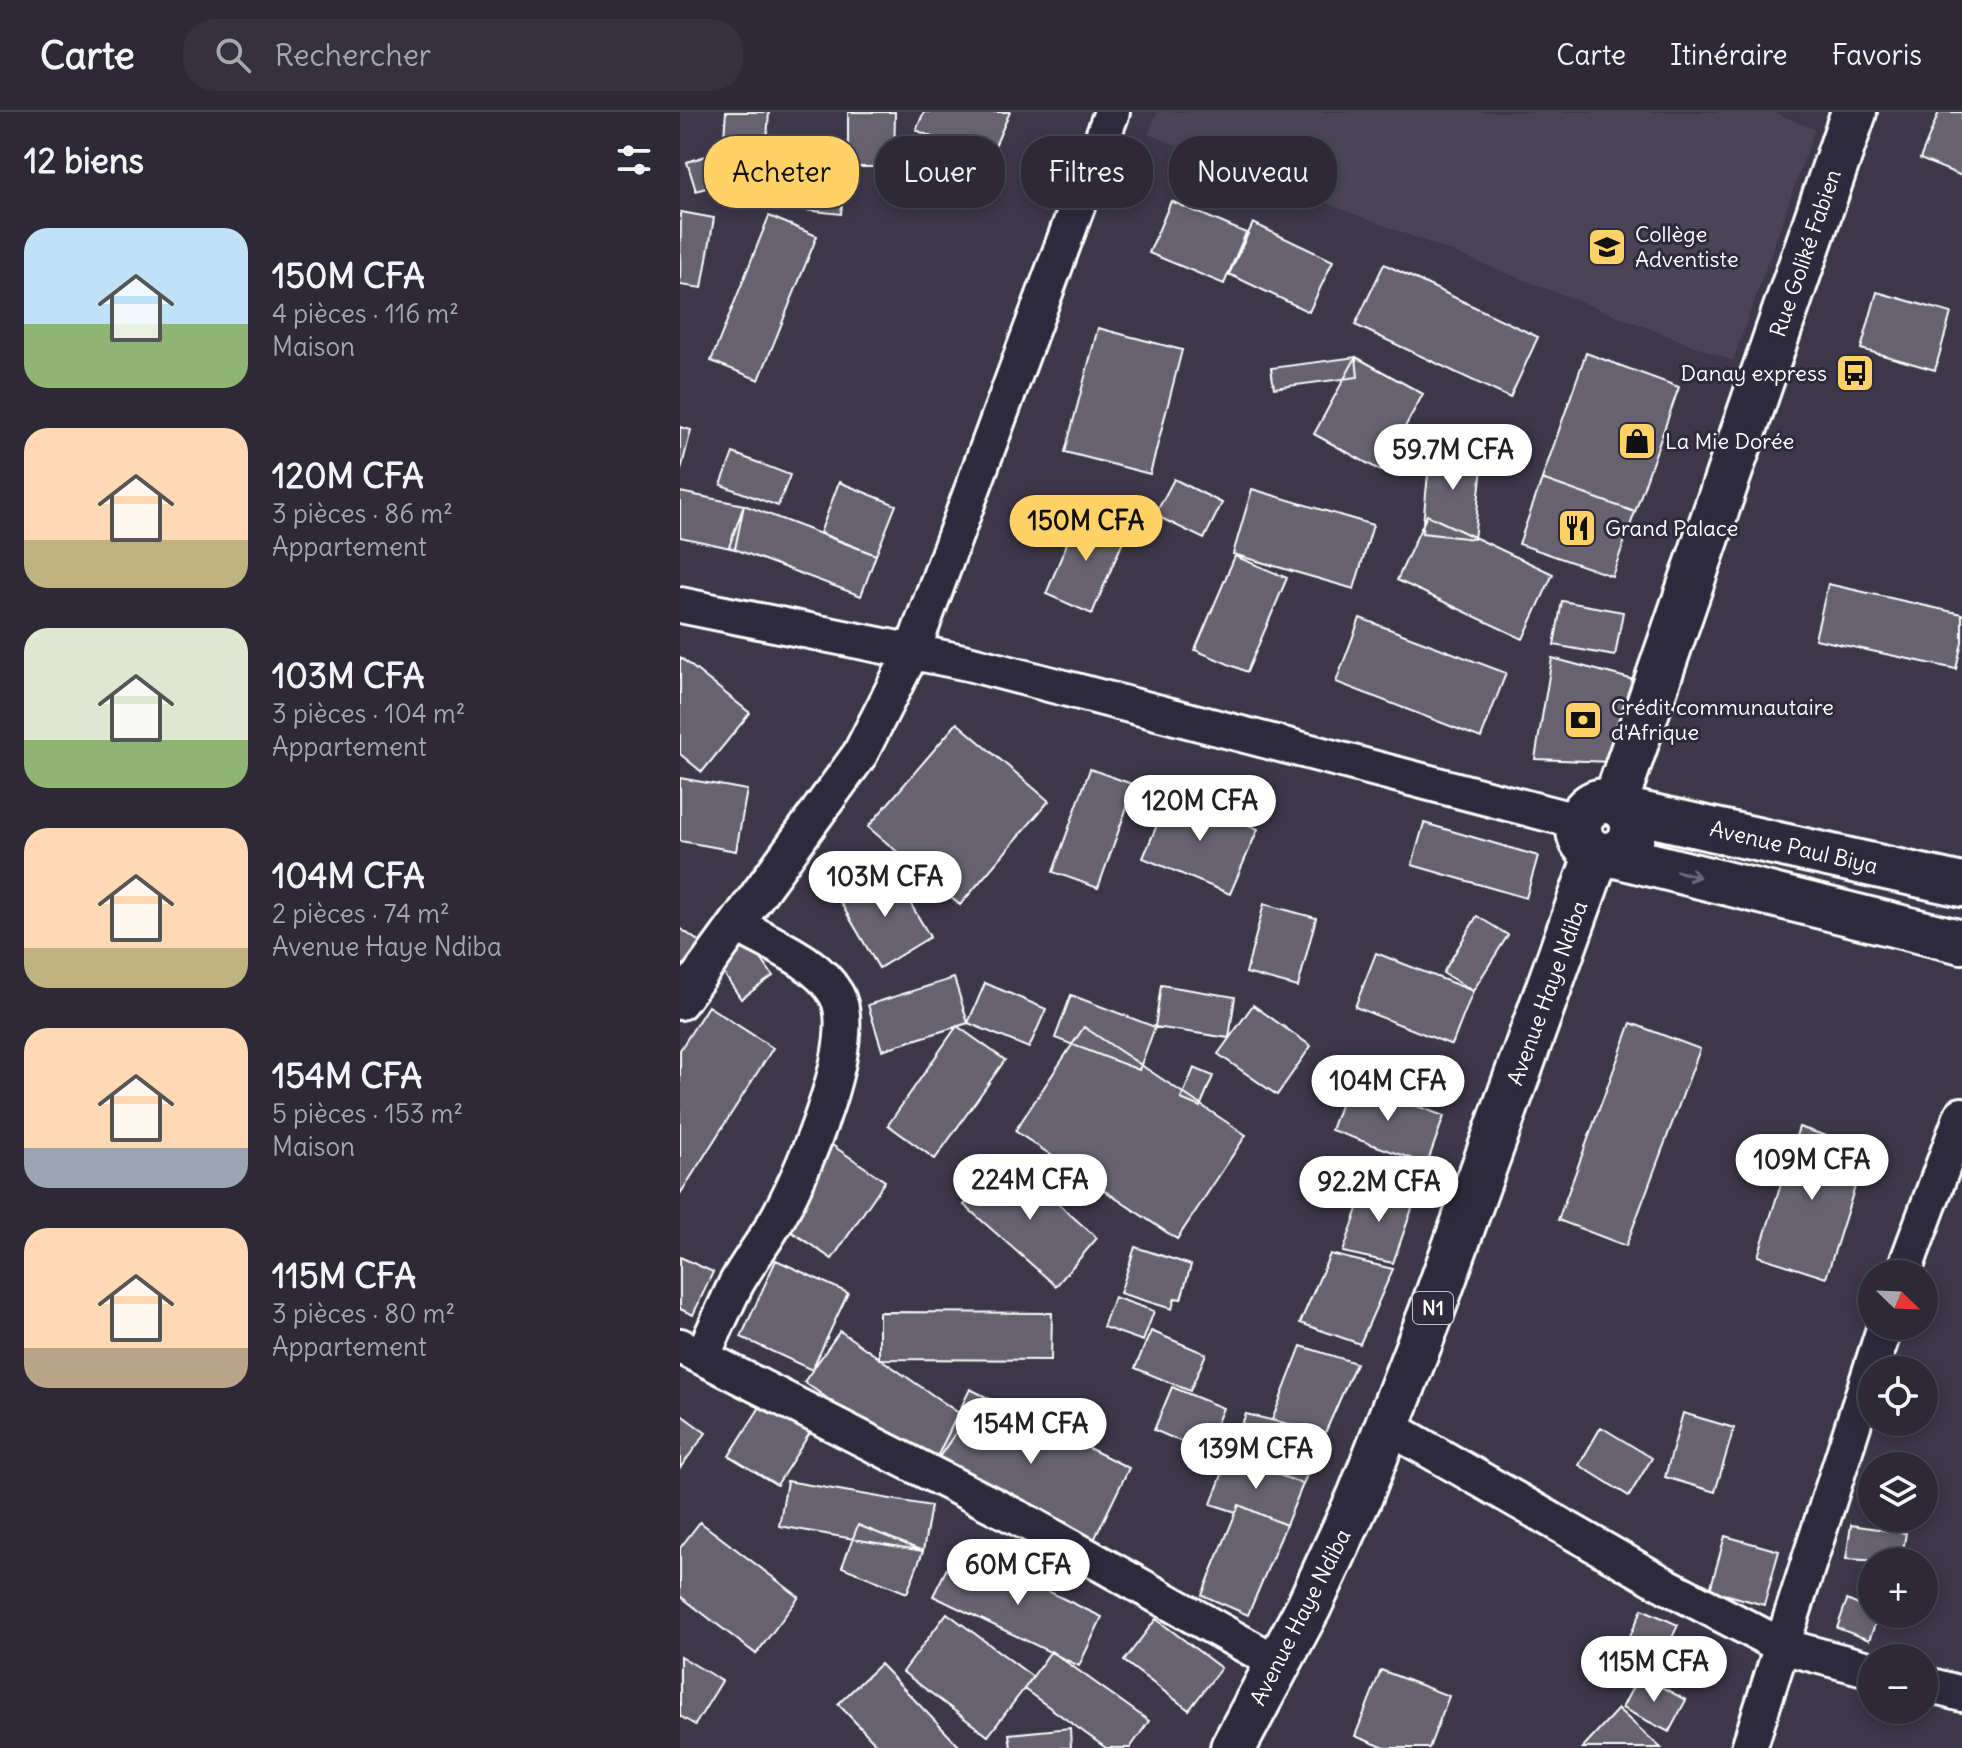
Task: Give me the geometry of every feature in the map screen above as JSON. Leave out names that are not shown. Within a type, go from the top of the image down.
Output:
[{"type":"highway","name":"Rue Goliké Fabien","points":[[1606,829],[1854,112]]},
{"type":"highway","name":"Avenue Haye Ndiba","points":[[1233,1748],[1279,1664],[1360,1496],[1606,829]]},
{"type":"street","points":[[680,1002],[860,754],[912,652],[1112,112]]},
{"type":"street","points":[[680,605],[912,652],[1606,829],[1962,942]]},
{"type":"street","name":"Avenue Paul Biya","points":[[1606,829],[1962,885]]},
{"type":"street","points":[[738,925],[819,972],[838,996],[844,1022],[838,1067],[782,1211],[691,1351],[1030,1524],[1279,1664]]},
{"type":"street","points":[[1908,1260],[1962,1115]]},
{"type":"street","points":[[1749,1748],[1880,1340]]},
{"type":"street","points":[[1387,1426],[1667,1586],[1782,1646],[1858,1666]]},
{"type":"street","points":[[1938,1688],[1962,1694]]},
{"type":"shaded area","name":"Collège Adventiste","points":[[1157,112],[1773,112],[1815,129],[1733,361],[1337,207],[1337,136],[1169,136],[1169,142],[1148,134]]},
{"type":"building","points":[[726,112],[769,112],[767,136],[724,136]]},
{"type":"building","points":[[848,112],[895,112],[895,136],[875,136],[875,167],[859,167],[859,136],[848,136]]},
{"type":"building","points":[[924,112],[1010,112],[999,136],[930,136],[916,130]]},
{"type":"building","points":[[1939,112],[1962,112],[1962,176],[1920,159]]},
{"type":"building","points":[[704,157],[704,188],[696,191],[687,162]]},
{"type":"building","points":[[1169,206],[1187,208],[1246,233],[1224,284],[1149,253]]},
{"type":"building","points":[[786,208],[842,208],[841,214]]},
{"type":"building","points":[[681,212],[714,218],[702,288],[680,285]]},
{"type":"building","points":[[769,216],[817,236],[759,380],[711,361]]},
{"type":"building","points":[[1253,223],[1333,261],[1309,312],[1229,274]]},
{"type":"building","points":[[1384,264],[1538,337],[1510,398],[1355,325]]},
{"type":"building","points":[[1877,292],[1951,313],[1935,370],[1861,349]]},
{"type":"building","points":[[1098,328],[1182,350],[1150,474],[1065,452]]},
{"type":"building","points":[[1586,353],[1679,387],[1635,512],[1542,479]]},
{"type":"building","points":[[1356,357],[1358,377],[1274,388],[1271,368]]},
{"type":"building","points":[[1356,357],[1423,394],[1381,471],[1314,434]]},
{"type":"building","points":[[680,427],[691,430],[681,470],[680,469]]},
{"type":"building","points":[[1431,445],[1484,450],[1474,539],[1422,533]]},
{"type":"building","points":[[733,453],[790,475],[778,506],[721,485]]},
{"type":"building","points":[[1174,479],[1222,503],[1204,539],[1155,515]]},
{"type":"building","name":"Grand Palace","points":[[1542,479],[1635,512],[1612,576],[1519,544]]},
{"type":"building","points":[[839,482],[896,505],[876,555],[820,533]]},
{"type":"building","points":[[1252,489],[1373,525],[1354,589],[1233,554]]},
{"type":"building","points":[[680,492],[744,505],[735,549],[680,537]]},
{"type":"building","points":[[744,505],[876,555],[861,596],[729,547]]},
{"type":"building","points":[[1080,512],[1127,532],[1092,614],[1046,594]]},
{"type":"building","points":[[1427,515],[1553,574],[1523,639],[1397,580]]},
{"type":"building","points":[[1235,556],[1287,578],[1247,672],[1195,650]]},
{"type":"building","points":[[1828,584],[1962,614],[1962,642],[1956,669],[1815,639]]},
{"type":"building","points":[[1562,601],[1623,612],[1615,656],[1554,645]]},
{"type":"building","points":[[1360,618],[1506,673],[1481,738],[1336,682]]},
{"type":"building","points":[[680,657],[750,713],[702,772],[680,754]]},
{"type":"building","name":"Crédit communautaire d'Afrique","points":[[1552,658],[1638,681],[1611,762],[1535,759]]},
{"type":"building","points":[[957,723],[1049,801],[960,905],[868,827]]},
{"type":"building","points":[[1090,769],[1135,785],[1098,888],[1053,872]]},
{"type":"building","points":[[680,778],[747,790],[736,851],[680,841]]},
{"type":"building","points":[[1171,792],[1258,829],[1230,894],[1143,858]]},
{"type":"building","points":[[1424,823],[1538,856],[1526,898],[1412,865]]},
{"type":"building","points":[[891,870],[930,937],[879,968],[839,900]]},
{"type":"building","points":[[1264,904],[1316,918],[1298,987],[1246,973]]},
{"type":"building","points":[[1477,916],[1508,935],[1473,991],[1443,973]]},
{"type":"building","points":[[738,925],[773,976],[741,999],[706,947]]},
{"type":"building","points":[[680,928],[706,947],[680,981]]},
{"type":"building","points":[[1376,953],[1473,991],[1452,1045],[1355,1007]]},
{"type":"building","points":[[954,978],[968,1023],[882,1050],[868,1005]]},
{"type":"building","points":[[985,983],[1046,1009],[1029,1048],[968,1023]]},
{"type":"building","points":[[1161,985],[1235,997],[1229,1038],[1155,1027]]},
{"type":"building","points":[[1071,995],[1155,1027],[1139,1070],[1055,1038]]},
{"type":"building","points":[[1253,1005],[1311,1046],[1277,1095],[1218,1054]]},
{"type":"building","points":[[708,1006],[773,1048],[680,1194],[680,1050]]},
{"type":"building","points":[[1631,1023],[1700,1049],[1626,1246],[1558,1220]]},
{"type":"building","points":[[957,1026],[1005,1060],[935,1159],[888,1125]]},
{"type":"building","points":[[1084,1027],[1246,1135],[1177,1239],[1015,1131]]},
{"type":"building","points":[[1194,1068],[1213,1076],[1200,1107],[1181,1099]]},
{"type":"building","points":[[1349,1081],[1444,1116],[1427,1164],[1331,1130]]},
{"type":"building","points":[[1799,1127],[1867,1149],[1826,1278],[1758,1256]]},
{"type":"building","points":[[823,1139],[885,1181],[832,1259],[770,1217]]},
{"type":"building","points":[[1005,1157],[1097,1238],[1056,1286],[964,1205]]},
{"type":"building","points":[[1367,1183],[1415,1200],[1393,1263],[1343,1252]]},
{"type":"building","points":[[1135,1247],[1191,1265],[1181,1299],[1175,1298],[1172,1309],[1120,1293]]},
{"type":"building","points":[[1330,1254],[1393,1269],[1360,1344],[1300,1323]]},
{"type":"building","points":[[680,1257],[713,1272],[693,1315],[680,1309]]},
{"type":"building","points":[[776,1260],[848,1293],[812,1370],[741,1337]]},
{"type":"building","points":[[1114,1297],[1154,1311],[1143,1341],[1103,1327]]},
{"type":"building","points":[[879,1312],[1052,1313],[1051,1360],[879,1359]]},
{"type":"building","points":[[840,1331],[966,1418],[930,1470],[804,1382]]},
{"type":"building","points":[[1151,1331],[1206,1354],[1190,1391],[1135,1368]]},
{"type":"building","points":[[1301,1346],[1356,1363],[1325,1433],[1272,1420]]},
{"type":"building","points":[[1172,1387],[1223,1408],[1205,1452],[1154,1430]]},
{"type":"building","points":[[970,1389],[1129,1468],[1092,1544],[933,1465]]},
{"type":"building","points":[[765,1399],[813,1428],[777,1485],[729,1456]]},
{"type":"building","points":[[1683,1413],[1734,1428],[1715,1492],[1665,1477]]},
{"type":"building","points":[[680,1414],[706,1433],[680,1468]]},
{"type":"building","points":[[1246,1414],[1325,1433],[1303,1484],[1229,1456]]},
{"type":"building","points":[[1601,1427],[1652,1458],[1629,1496],[1579,1465]]},
{"type":"building","points":[[1229,1456],[1303,1484],[1286,1525],[1239,1505],[1236,1512],[1211,1504]]},
{"type":"building","points":[[787,1481],[931,1506],[923,1551],[779,1526]]},
{"type":"building","points":[[1239,1505],[1286,1525],[1248,1615],[1202,1595]]},
{"type":"building","points":[[700,1522],[799,1597],[756,1654],[680,1596],[680,1548]]},
{"type":"building","points":[[858,1525],[923,1551],[907,1593],[842,1567]]},
{"type":"building","points":[[1851,1525],[1858,1526],[1858,1532],[1906,1533],[1903,1548],[1858,1548],[1858,1560],[1846,1559]]},
{"type":"building","points":[[1725,1536],[1779,1551],[1764,1605],[1710,1590]]},
{"type":"building","points":[[957,1548],[1102,1617],[1079,1666],[933,1596]]},
{"type":"building","points":[[1847,1600],[1858,1605],[1858,1628],[1874,1628],[1869,1640],[1837,1628]]},
{"type":"building","points":[[1642,1609],[1678,1625],[1662,1659],[1627,1643]]},
{"type":"building","points":[[947,1613],[1033,1677],[988,1736],[903,1672]]},
{"type":"building","points":[[1156,1619],[1221,1668],[1189,1710],[1124,1661]]},
{"type":"building","points":[[1051,1651],[1149,1721],[1130,1748],[1106,1748],[1024,1689]]},
{"type":"building","points":[[680,1656],[722,1681],[695,1725],[680,1716]]},
{"type":"building","points":[[880,1664],[961,1748],[880,1748],[838,1704]]},
{"type":"building","points":[[1381,1670],[1449,1696],[1429,1748],[1385,1748],[1355,1736]]},
{"type":"building","points":[[1639,1675],[1686,1700],[1669,1732],[1622,1708]]},
{"type":"building","points":[[1618,1709],[1661,1748],[1582,1748]]},
{"type":"building","points":[[1070,1728],[1071,1748],[1011,1748],[1009,1734]]},
{"type":"place","name":"Collège Adventiste","points":[[1607,247]]},
{"type":"place","name":"Danay express","points":[[1855,373]]},
{"type":"place","name":"La Mie Dorée","points":[[1637,441]]},
{"type":"place","name":"Grand Palace","points":[[1577,528]]},
{"type":"place","name":"Crédit communautaire d'Afrique","points":[[1583,720]]}]
